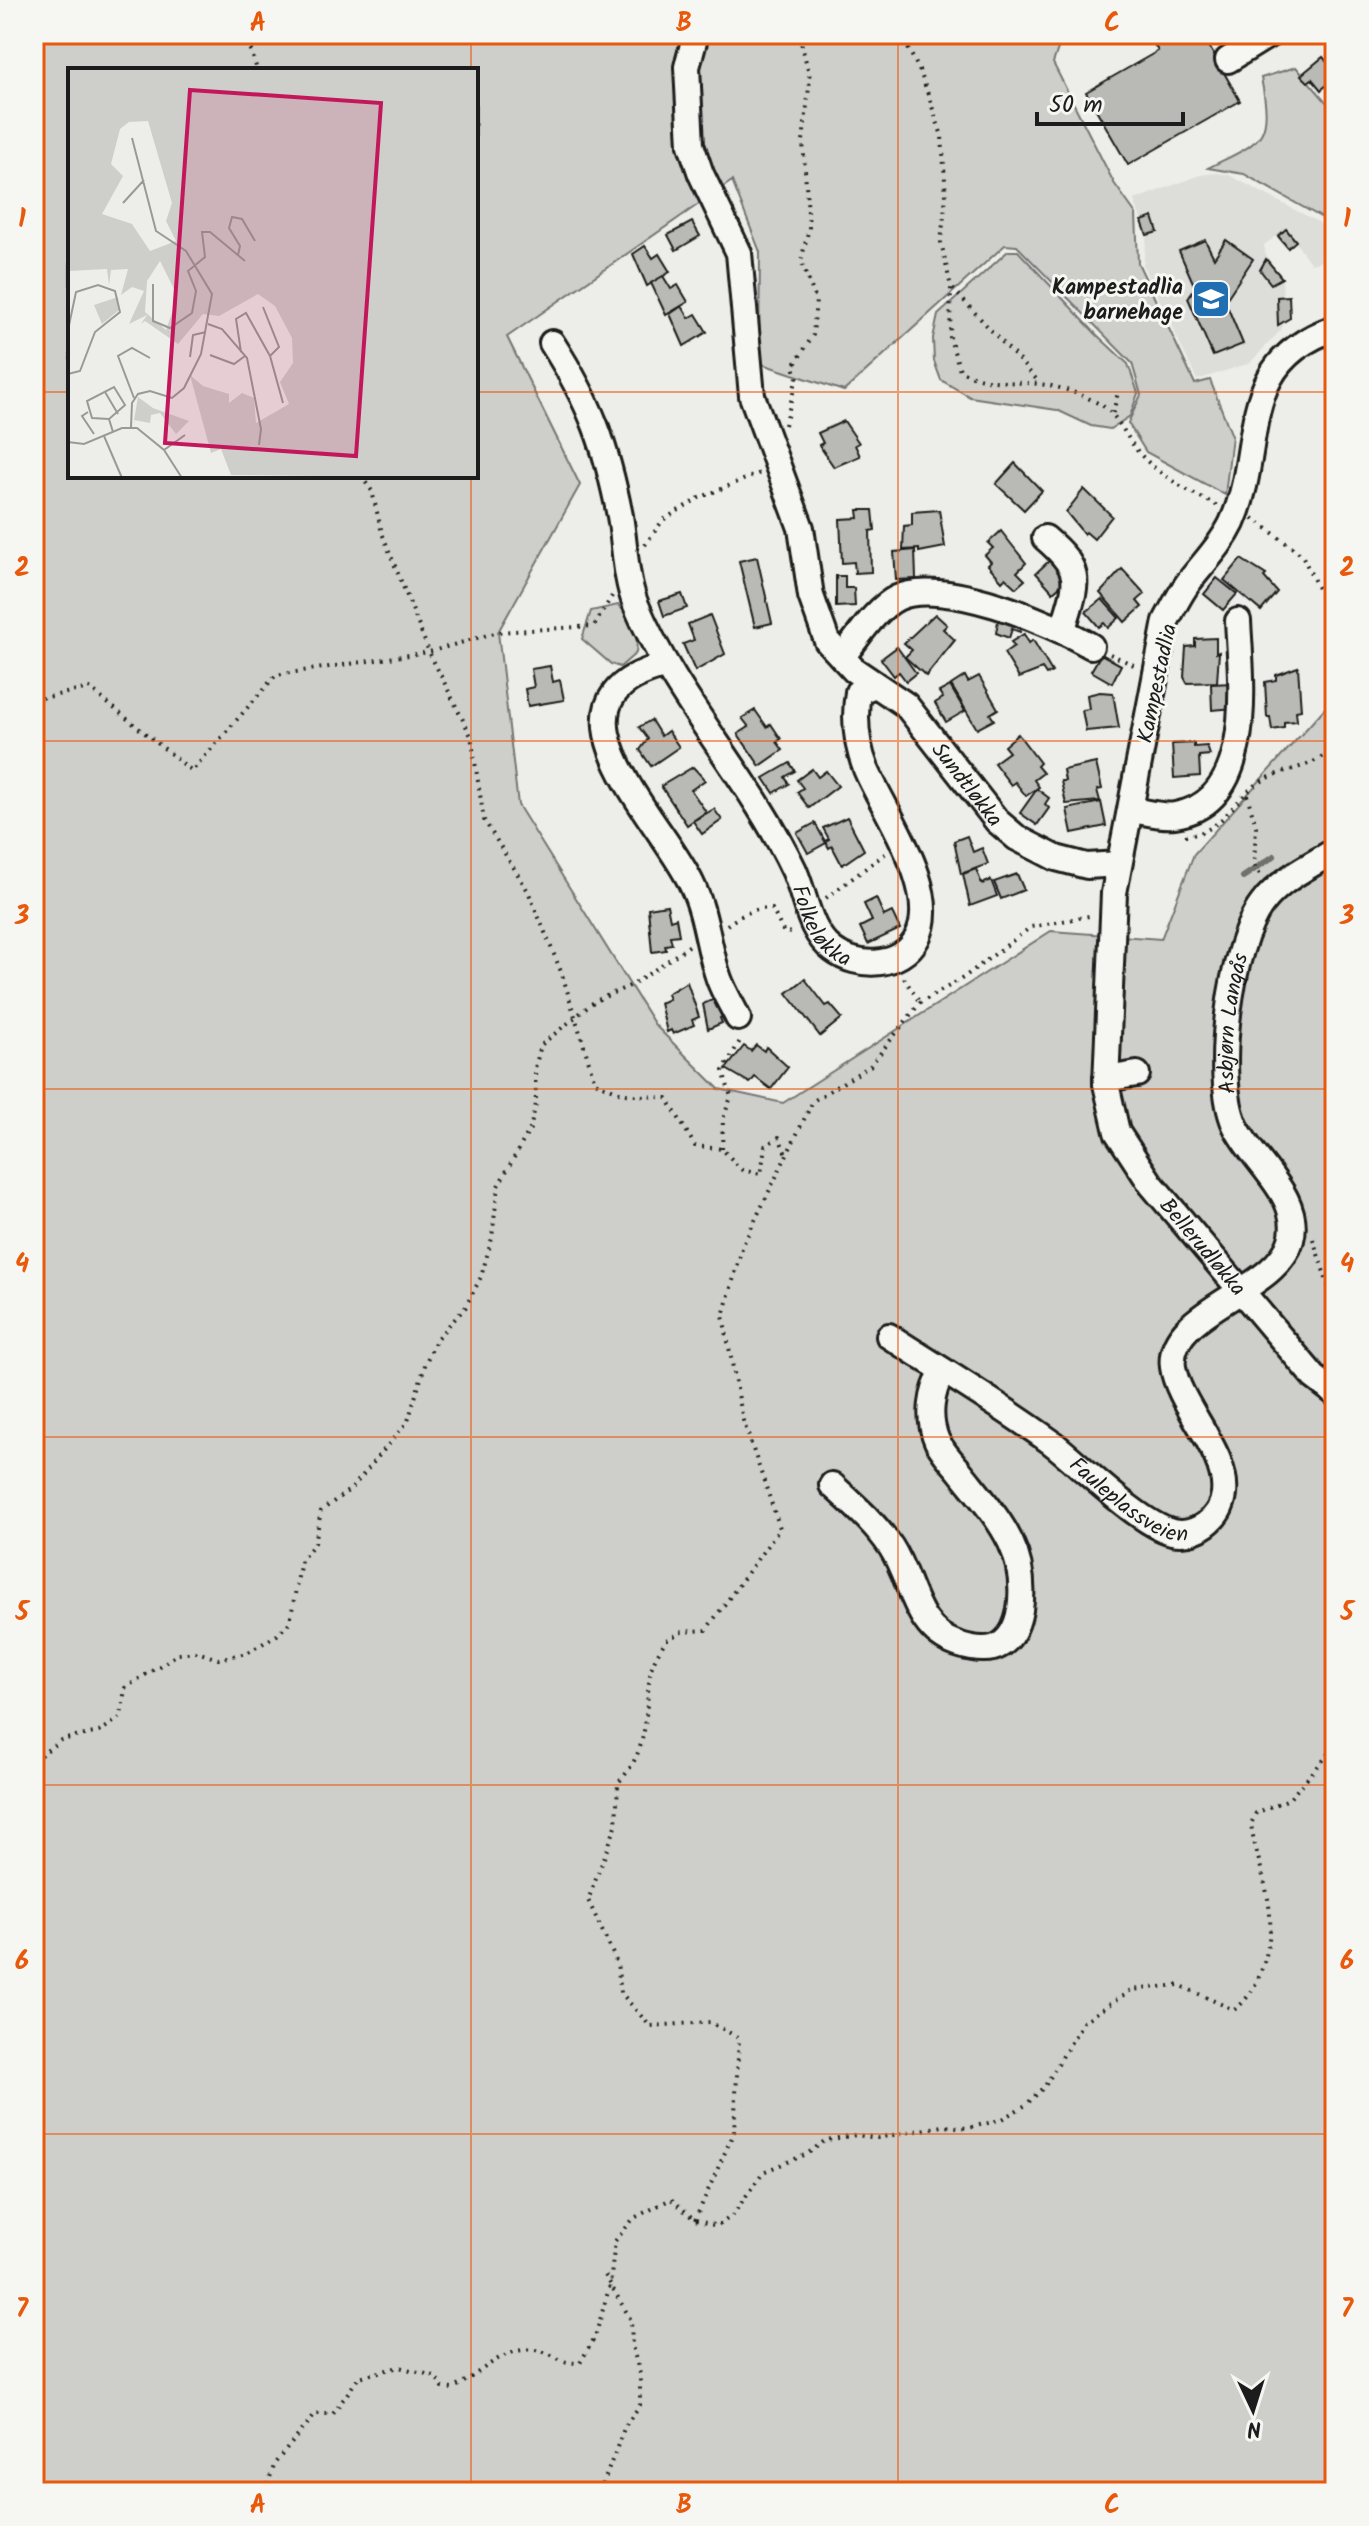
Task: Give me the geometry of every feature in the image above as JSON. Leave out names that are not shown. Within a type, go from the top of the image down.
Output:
[{"type":"street","name":"Sundtløkka","points":[[696,34],[687,67],[691,145],[701,174],[739,253],[752,396],[801,528],[811,596],[827,641],[875,685],[906,705],[997,821],[1017,838],[1056,858],[1087,866],[1119,864]]},
{"type":"street","points":[[1228,60],[1270,34]]},
{"type":"street","name":"Kampestadlia","points":[[1114,893],[1166,621],[1186,586],[1218,547],[1235,512],[1244,484],[1259,397],[1296,347],[1335,328]]},
{"type":"street","name":"Folkeløkka","points":[[552,343],[580,388],[599,429],[634,601],[664,666],[784,850],[816,932],[834,950],[858,963],[882,963],[902,955],[917,939],[923,919],[920,884],[866,767],[856,730],[858,692],[875,685]]},
{"type":"street","points":[[1045,538],[1069,558],[1076,581],[1063,629]]},
{"type":"street","points":[[842,657],[895,599],[918,591],[946,592],[1063,629],[1091,646]]},
{"type":"street","points":[[1132,810],[1171,816],[1181,814],[1208,800],[1227,778],[1238,742],[1242,681],[1238,621]]},
{"type":"street","points":[[664,666],[628,679],[614,693],[604,722],[606,740],[623,774],[683,865],[700,900],[718,977],[738,1018]]},
{"type":"street","name":"Asbjørn Langås","points":[[1293,1217],[1289,1203],[1244,1144],[1233,1121],[1224,1073],[1244,938],[1252,919],[1278,887],[1335,851]]},
{"type":"street","name":"Bellerudløkka","points":[[1114,893],[1106,1079],[1117,1132],[1151,1184],[1314,1377],[1335,1393]]},
{"type":"street","points":[[1106,1079],[1137,1074]]},
{"type":"street","points":[[1241,1291],[1282,1258],[1290,1245],[1293,1217]]},
{"type":"street","name":"Fauleplassveien","points":[[889,1336],[1050,1441],[1156,1525],[1174,1532],[1193,1531],[1207,1524],[1217,1513],[1224,1484],[1216,1457],[1175,1377],[1173,1354],[1184,1331],[1241,1291]]},
{"type":"street","points":[[832,1485],[874,1524],[892,1548],[923,1619],[935,1634],[978,1649],[992,1648],[1006,1640],[1018,1620],[1023,1586],[1020,1564],[996,1518],[937,1440],[931,1403],[943,1371]]},
{"type":"path","points":[[246,34],[256,68]]},
{"type":"path","points":[[34,700],[89,688],[192,771],[276,675],[429,652],[498,632],[594,626],[627,556],[663,520],[699,498],[755,477],[777,459],[797,377],[794,366],[813,335],[816,300],[801,261],[809,228],[803,141],[810,78],[799,34]]},
{"type":"path","points":[[901,34],[921,74],[942,136],[946,196],[941,242],[951,287],[950,339],[960,370],[989,380],[1040,384],[1068,390],[1113,413],[1125,436],[1152,467],[1207,500],[1256,519],[1302,555],[1335,624]]},
{"type":"path","points":[[951,287],[1040,384]]},
{"type":"path","points":[[1113,413],[1118,392]]},
{"type":"path","points":[[362,478],[372,491],[382,533],[429,652],[471,736],[484,820],[528,891],[577,1016],[595,1082],[624,1094],[667,1098],[695,1146],[722,1149],[742,1170],[761,1174],[765,1146],[779,1137],[786,1156]]},
{"type":"path","points":[[1091,646],[1155,673]]},
{"type":"path","points":[[1247,795],[1256,826],[1254,865],[1257,874],[1278,887]]},
{"type":"path","points":[[711,938],[739,916],[766,908],[772,909],[784,933],[792,935],[809,910],[883,857],[900,836]]},
{"type":"path","points":[[695,2220],[734,2132],[739,2038],[710,2022],[650,2026],[621,1993],[617,1963],[588,1900],[616,1826],[618,1783],[635,1765],[649,1707],[650,1672],[666,1640],[682,1632],[706,1630],[780,1528],[743,1420],[723,1316],[743,1245],[813,1101],[870,1066],[920,1003],[963,978],[1031,927],[1101,914],[1114,893]]},
{"type":"path","points":[[34,1760],[61,1740],[99,1732],[121,1717],[125,1688],[178,1654],[197,1652],[218,1659],[247,1653],[277,1635],[290,1622],[301,1560],[315,1543],[321,1511],[352,1488],[408,1421],[426,1362],[437,1338],[465,1308],[481,1277],[492,1238],[498,1186],[530,1129],[536,1104],[537,1053],[541,1045],[595,1001],[634,984],[671,959]]},
{"type":"path","points":[[892,959],[920,1003]]},
{"type":"path","points":[[722,1149],[723,1119],[731,1097],[723,1071],[740,1043],[738,1018]]},
{"type":"path","points":[[1293,1217],[1311,1234],[1329,1279],[1335,1306]]},
{"type":"path","points":[[265,2492],[275,2463],[316,2414],[333,2414],[359,2377],[399,2367],[434,2376],[443,2388],[452,2389],[508,2353],[543,2352],[561,2363],[580,2363],[595,2337],[610,2285],[615,2241],[634,2218],[671,2199],[695,2220],[717,2226],[732,2216],[763,2172],[807,2154],[826,2140],[856,2135],[877,2138],[943,2126],[968,2128],[1000,2120],[1026,2105],[1045,2086],[1083,2022],[1131,1990],[1179,1985],[1234,2010],[1258,1980],[1270,1932],[1270,1913],[1251,1824],[1256,1813],[1289,1799],[1335,1747]]},
{"type":"path","points":[[600,2492],[625,2426],[640,2405],[640,2374],[632,2346],[631,2320],[605,2275]]},
{"type":"shaded area","points":[[34,34],[1063,34],[1053,63],[1114,183],[1136,214],[1138,263],[1195,384],[1210,380],[1232,436],[1225,495],[1146,452],[1128,423],[1141,395],[1132,363],[1017,246],[1005,245],[844,391],[759,363],[760,252],[732,181],[507,337],[580,485],[498,632],[518,805],[655,1025],[719,1089],[783,1103],[1051,931],[1161,939],[1194,854],[1324,709],[1335,713],[1335,2492],[34,2492]]},
{"type":"shaded area","points":[[1296,67],[1335,112],[1335,225],[1244,174],[1208,168],[1240,152],[1259,137],[1266,115],[1261,78]]},
{"type":"shaded area","points":[[1200,175],[1229,175],[1335,231],[1335,257],[1311,264],[1286,229],[1264,245],[1266,259],[1282,278],[1284,322],[1281,330],[1250,363],[1197,380],[1143,265],[1147,235],[1134,200]]},
{"type":"shaded area","points":[[1008,251],[1018,251],[1128,364],[1138,393],[1130,416],[1110,429],[1091,426],[1057,410],[970,397],[941,380],[934,361],[933,338],[938,315]]},
{"type":"shaded area","points":[[618,605],[628,615],[637,639],[636,653],[620,667],[611,664],[582,639],[591,611]]},
{"type":"building","points":[[1148,34],[1202,34],[1240,101],[1128,165],[1086,92],[1158,51]]},
{"type":"building","points":[[1323,57],[1335,71],[1335,78],[1321,90],[1312,79],[1308,82],[1301,75]]},
{"type":"building","points":[[1153,217],[1158,232],[1147,235],[1142,221]]},
{"type":"building","points":[[692,222],[700,236],[676,250],[668,235]]},
{"type":"building","points":[[1286,229],[1296,241],[1288,248],[1278,236]]},
{"type":"building","points":[[1205,240],[1214,258],[1226,240],[1253,259],[1225,301],[1243,344],[1213,356],[1188,298],[1195,287],[1179,251]]},
{"type":"building","points":[[645,246],[653,258],[659,254],[670,272],[647,286],[633,254]]},
{"type":"building","points":[[1266,259],[1282,278],[1271,284],[1260,270]]},
{"type":"building","points":[[663,276],[671,289],[678,285],[688,302],[666,315],[651,283]]},
{"type":"building","points":[[1289,296],[1290,318],[1278,325],[1277,297]]},
{"type":"building","points":[[682,306],[689,318],[696,314],[707,332],[684,346],[670,314]]},
{"type":"building","points":[[844,421],[859,443],[855,445],[860,456],[834,467],[819,445],[823,443],[818,433]]},
{"type":"building","points":[[1015,463],[1042,491],[1024,510],[996,484]]},
{"type":"building","points":[[1084,489],[1112,516],[1094,539],[1086,532],[1084,534],[1066,512]]},
{"type":"building","points":[[858,510],[873,510],[875,530],[870,531],[871,572],[855,573],[854,562],[842,563],[840,519],[859,518]]},
{"type":"building","points":[[939,510],[945,547],[919,552],[919,549],[903,550],[904,526],[912,525],[912,512]]},
{"type":"building","points":[[1001,531],[1026,563],[1017,572],[1025,580],[1016,588],[1005,578],[1002,581],[988,565],[991,562],[985,555],[993,548],[988,543]]},
{"type":"building","points":[[915,550],[916,579],[896,580],[894,552]]},
{"type":"building","points":[[757,557],[772,623],[755,627],[739,561]]},
{"type":"building","points":[[1241,559],[1266,575],[1264,577],[1277,592],[1261,611],[1224,580]]},
{"type":"building","points":[[1050,560],[1068,579],[1053,592],[1036,573]]},
{"type":"building","points":[[1122,569],[1145,594],[1137,601],[1142,607],[1125,622],[1100,593]]},
{"type":"building","points":[[836,576],[845,576],[845,588],[854,588],[855,606],[836,607]]},
{"type":"building","points":[[1217,578],[1237,594],[1223,610],[1204,594]]},
{"type":"building","points":[[682,594],[687,608],[664,616],[659,601]]},
{"type":"building","points":[[1102,599],[1119,618],[1108,628],[1104,623],[1099,627],[1086,612]]},
{"type":"building","points":[[935,614],[947,625],[943,629],[955,640],[926,676],[905,657],[912,650],[904,643]]},
{"type":"building","points":[[710,615],[725,654],[695,671],[683,644],[694,640],[688,624]]},
{"type":"building","points":[[999,615],[1023,624],[1020,632],[1012,629],[1009,638],[996,633]]},
{"type":"building","points":[[1024,634],[1029,643],[1033,640],[1052,672],[1046,675],[1042,669],[1019,678],[1004,653],[1014,646],[1011,642]]},
{"type":"building","points":[[1216,638],[1216,653],[1219,652],[1217,682],[1187,683],[1184,677],[1186,647],[1195,646],[1195,639]]},
{"type":"building","points":[[897,647],[916,673],[906,681],[899,672],[894,676],[881,659]]},
{"type":"building","points":[[1101,654],[1121,665],[1112,683],[1091,671]]},
{"type":"building","points":[[550,666],[553,682],[560,680],[564,700],[528,706],[525,689],[534,687],[531,669]]},
{"type":"building","points":[[1298,667],[1301,710],[1296,711],[1297,721],[1284,722],[1284,728],[1272,730],[1270,717],[1267,717],[1265,682],[1276,680],[1276,675]]},
{"type":"building","points":[[965,676],[968,682],[979,676],[998,709],[990,714],[994,720],[977,729],[951,685]]},
{"type":"building","points":[[1233,683],[1235,708],[1212,710],[1211,684]]},
{"type":"building","points":[[950,686],[965,711],[946,722],[935,703],[943,698],[939,692]]},
{"type":"building","points":[[1113,693],[1119,728],[1086,731],[1082,710],[1089,709],[1087,695]]},
{"type":"building","points":[[755,710],[767,727],[771,724],[781,739],[777,742],[783,750],[760,766],[738,734],[749,727],[742,718]]},
{"type":"building","points":[[651,720],[661,736],[668,731],[679,747],[651,766],[640,750],[648,739],[639,727]]},
{"type":"building","points":[[1018,734],[1040,763],[1037,766],[1043,773],[1034,780],[1039,787],[1026,796],[1015,782],[1011,785],[994,763],[1009,752],[1004,746]]},
{"type":"building","points":[[1194,743],[1194,747],[1207,746],[1210,755],[1199,756],[1200,776],[1174,778],[1172,744]]},
{"type":"building","points":[[790,763],[795,771],[785,777],[789,784],[774,793],[764,778]]},
{"type":"building","points":[[1096,763],[1102,789],[1097,790],[1100,801],[1066,804],[1061,781],[1065,781],[1063,770]]},
{"type":"building","points":[[693,767],[705,780],[691,790],[706,812],[687,825],[661,786]]},
{"type":"building","points":[[812,769],[818,777],[826,771],[838,786],[809,808],[797,792],[803,788],[797,780]]},
{"type":"building","points":[[1037,789],[1049,798],[1045,804],[1049,808],[1037,825],[1020,813]]},
{"type":"building","points":[[1101,802],[1106,826],[1072,833],[1067,809]]},
{"type":"building","points":[[714,809],[722,820],[702,834],[693,821]]},
{"type":"building","points":[[847,817],[864,850],[842,865],[832,846],[829,848],[825,841],[829,839],[823,828]]},
{"type":"building","points":[[815,823],[826,843],[808,853],[797,833]]},
{"type":"building","points":[[967,836],[973,852],[982,848],[988,864],[961,874],[954,841]]},
{"type":"building","points":[[976,869],[982,884],[991,880],[997,896],[970,906],[963,874]]},
{"type":"building","points":[[1017,874],[1024,890],[1001,899],[994,882]]},
{"type":"building","points":[[876,898],[884,916],[892,912],[900,929],[868,944],[860,927],[872,921],[864,904]]},
{"type":"building","points":[[667,905],[670,920],[676,918],[679,935],[670,936],[672,944],[665,945],[666,950],[652,952],[648,908]]},
{"type":"building","points":[[805,979],[826,1006],[830,1004],[842,1018],[820,1036],[787,993]]},
{"type":"building","points":[[687,982],[699,1017],[692,1020],[694,1025],[673,1034],[671,1030],[667,1032],[660,1003],[669,999],[667,994]]},
{"type":"building","points":[[721,996],[729,1014],[720,1018],[722,1023],[708,1029],[703,1004]]},
{"type":"building","points":[[756,1045],[764,1051],[766,1047],[788,1067],[771,1089],[755,1077],[750,1083],[726,1069],[744,1046],[751,1051]]},
{"type":"waterway","points":[[1243,877],[1274,856]]},
{"type":"place","name":"Kampestadlia barnehage","points":[[1211,299]]}]
